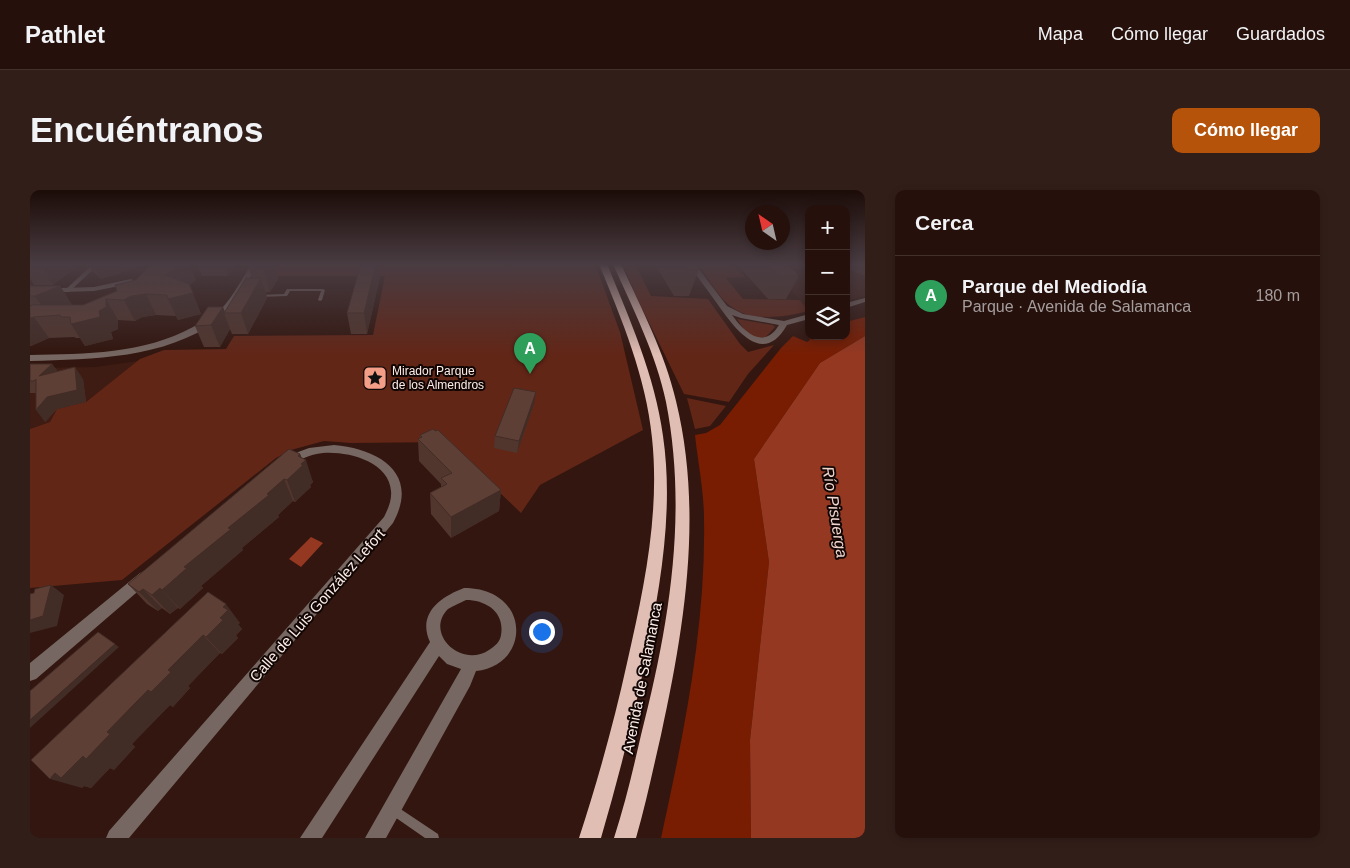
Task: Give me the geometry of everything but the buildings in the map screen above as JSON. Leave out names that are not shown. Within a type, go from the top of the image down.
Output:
[{"type":"highway","name":"Avenida de Salamanca","points":[[590,838],[625,713],[647,612],[658,544],[658,447],[652,403],[635,343],[615,294]]},
{"type":"highway","name":"Avenida de Salamanca","points":[[625,838],[654,722],[675,626],[682,551],[683,495],[679,448],[671,402],[652,341],[631,294]]},
{"type":"street","points":[[30,358],[104,356],[128,352],[179,338],[216,318],[238,294]]},
{"type":"street","points":[[714,294],[742,333],[755,340],[770,340],[777,335],[784,323]]},
{"type":"street","points":[[850,305],[865,300]]},
{"type":"street","points":[[724,308],[756,320],[784,323],[805,317]]},
{"type":"street","name":"Calle de Luis González Lefort","points":[[116,838],[385,526],[395,505],[397,489],[390,472],[372,458],[346,449],[312,451],[289,459],[271,471]]},
{"type":"street","points":[[30,673],[156,567]]},
{"type":"street","points":[[476,594],[488,597],[498,604],[505,613],[509,624],[509,636],[504,648],[496,657],[484,662],[471,664],[459,662],[448,656],[437,645],[433,625],[436,614],[443,604],[452,597],[476,594]]},
{"type":"street","points":[[310,838],[437,645]]},
{"type":"street","points":[[376,838],[464,680],[471,664]]},
{"type":"lane","points":[[250,296],[286,296],[287,294]]},
{"type":"lane","points":[[320,300],[322,294]]},
{"type":"lane","points":[[392,808],[434,838]]},
{"type":"shaded area","points":[[381,294],[606,294],[620,332],[643,430],[540,485],[521,513],[447,442],[351,443],[324,441],[291,450],[276,458],[122,580],[30,588],[30,429],[50,422],[57,409],[86,402],[140,359],[164,350],[226,349],[234,336],[373,335]]},
{"type":"shaded area","points":[[635,294],[650,294],[651,296],[708,299],[740,344],[748,352],[774,345],[748,374],[729,402],[684,394]]},
{"type":"shaded area","points":[[720,294],[739,294],[743,299],[800,300],[805,306],[805,312],[768,317],[737,311]]},
{"type":"shaded area","points":[[795,294],[805,294],[805,306],[800,300]]},
{"type":"shaded area","points":[[850,294],[865,294],[865,296],[850,300]]},
{"type":"shaded area","points":[[865,317],[865,336],[820,363],[754,459],[769,562],[750,740],[751,838],[661,838],[678,759],[692,679],[701,599],[704,559],[704,508],[695,435],[706,433],[720,425],[781,348],[793,336],[807,342],[810,340],[850,340],[850,321]]},
{"type":"shaded area","points":[[737,319],[773,325],[775,327],[766,337],[756,337],[745,330]]},
{"type":"shaded area","points":[[138,361],[86,402],[57,409],[50,422],[30,429],[30,368],[95,367]]},
{"type":"shaded area","points":[[687,398],[726,406],[710,426],[695,429]]},
{"type":"water","name":"Río Pisuerga","points":[[865,336],[865,838],[751,838],[750,740],[769,562],[754,459],[820,363]]},
{"type":"water","points":[[311,537],[323,543],[301,567],[289,559]]},
{"type":"place","name":"Parque del Mediodía","points":[[530,374]]},
{"type":"place","name":"Mirador Parque de los Almendros","points":[[375,378]]}]
